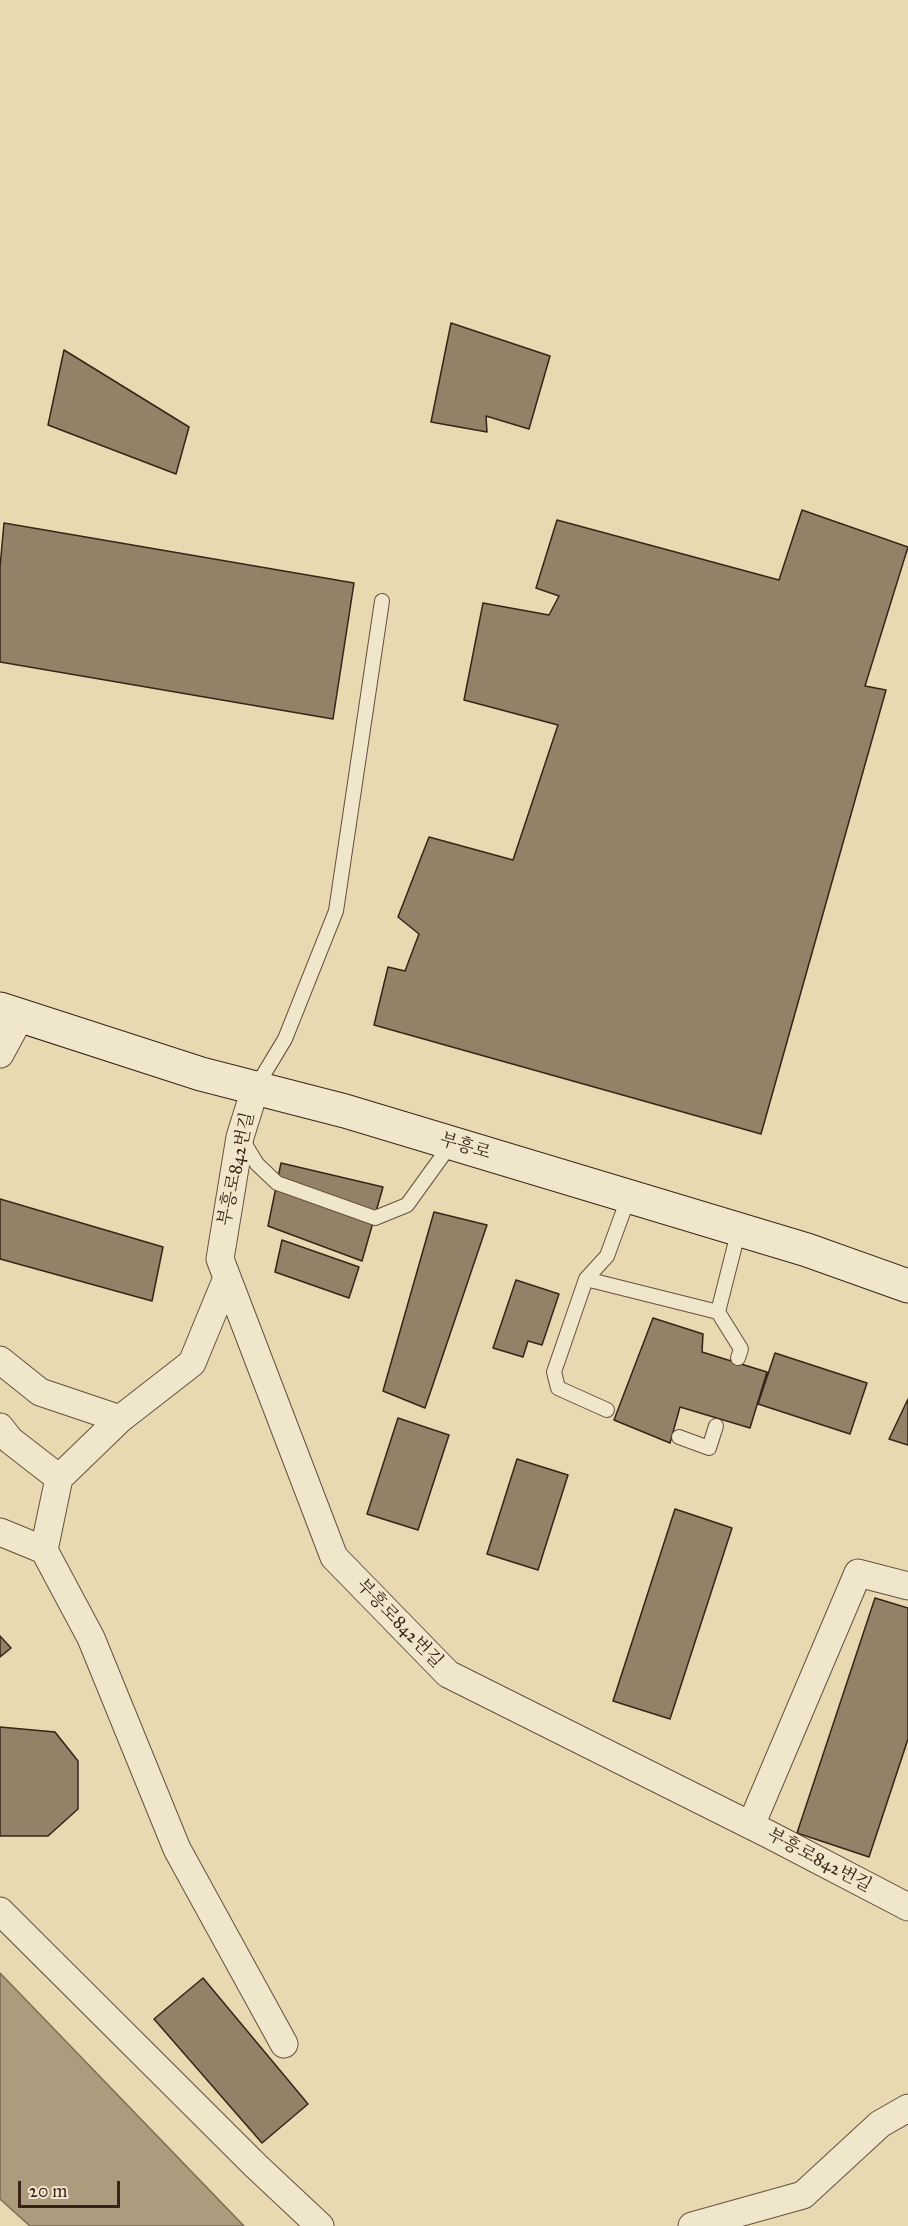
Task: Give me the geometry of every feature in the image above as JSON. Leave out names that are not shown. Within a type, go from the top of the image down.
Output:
[{"type":"main road","name":"부흥로","points":[[10,1013],[255,1089],[345,1111],[739,1229],[807,1250],[908,1286]]},
{"type":"street","name":"부흥로","points":[[0,1054],[10,1013]]},
{"type":"street","name":"부흥로842번길","points":[[255,1089],[240,1137],[220,1259],[334,1557],[448,1674],[751,1825],[908,1907]]},
{"type":"street","points":[[227,1278],[192,1364],[120,1419],[58,1478],[44,1550],[91,1638],[177,1849],[284,2044]]},
{"type":"street","points":[[0,1360],[40,1392],[120,1419]]},
{"type":"street","points":[[0,1427],[10,1440],[58,1478]]},
{"type":"street","points":[[0,1532],[44,1550]]},
{"type":"street","points":[[751,1825],[858,1573],[908,1586]]},
{"type":"street","points":[[0,1911],[256,2166],[320,2226]]},
{"type":"street","points":[[692,2226],[803,2195],[880,2124],[908,2108]]},
{"type":"lane","points":[[255,1089],[285,1039],[336,911],[382,601]]},
{"type":"lane","points":[[240,1137],[257,1164],[277,1183],[375,1218],[407,1205],[451,1143]]},
{"type":"lane","points":[[607,1410],[558,1388],[554,1372],[586,1279],[607,1256],[629,1196]]},
{"type":"lane","points":[[718,1312],[739,1229]]},
{"type":"lane","points":[[586,1279],[718,1312],[741,1349],[738,1358]]},
{"type":"lane","points":[[679,1437],[709,1448],[716,1426]]},
{"type":"shaded area","points":[[0,1973],[244,2226],[30,2226],[0,2199]]},
{"type":"building","points":[[451,323],[550,356],[529,429],[486,416],[487,432],[431,422]]},
{"type":"building","points":[[64,350],[189,427],[176,474],[48,425]]},
{"type":"building","points":[[802,510],[908,547],[865,686],[886,690],[761,1134],[374,1025],[388,967],[405,971],[419,934],[398,917],[429,837],[513,860],[558,725],[464,700],[483,603],[549,615],[559,596],[536,588],[557,520],[779,580]]},
{"type":"building","points":[[4,523],[354,583],[333,719],[0,662],[0,567]]},
{"type":"building","points":[[281,1163],[383,1187],[362,1261],[268,1226]]},
{"type":"building","points":[[0,1199],[163,1247],[152,1301],[0,1259]]},
{"type":"building","points":[[434,1212],[487,1225],[425,1408],[383,1391]]},
{"type":"building","points":[[282,1240],[359,1267],[349,1298],[275,1272]]},
{"type":"building","points":[[516,1280],[559,1294],[542,1345],[528,1341],[523,1357],[493,1348]]},
{"type":"building","points":[[653,1318],[703,1334],[702,1352],[767,1372],[750,1428],[680,1407],[670,1443],[614,1420]]},
{"type":"building","points":[[775,1353],[867,1383],[850,1434],[758,1404]]},
{"type":"building","points":[[908,1399],[908,1445],[889,1439]]},
{"type":"building","points":[[398,1418],[449,1435],[418,1530],[367,1514]]},
{"type":"building","points":[[517,1459],[568,1475],[538,1570],[487,1554]]},
{"type":"building","points":[[675,1509],[732,1528],[670,1719],[613,1701]]},
{"type":"building","points":[[875,1598],[908,1608],[908,1739],[869,1857],[797,1833]]},
{"type":"building","points":[[0,1636],[11,1648],[0,1657]]},
{"type":"building","points":[[0,1727],[55,1732],[78,1761],[78,1809],[48,1836],[0,1836]]},
{"type":"building","points":[[203,1978],[308,2104],[262,2143],[154,2019]]}]
